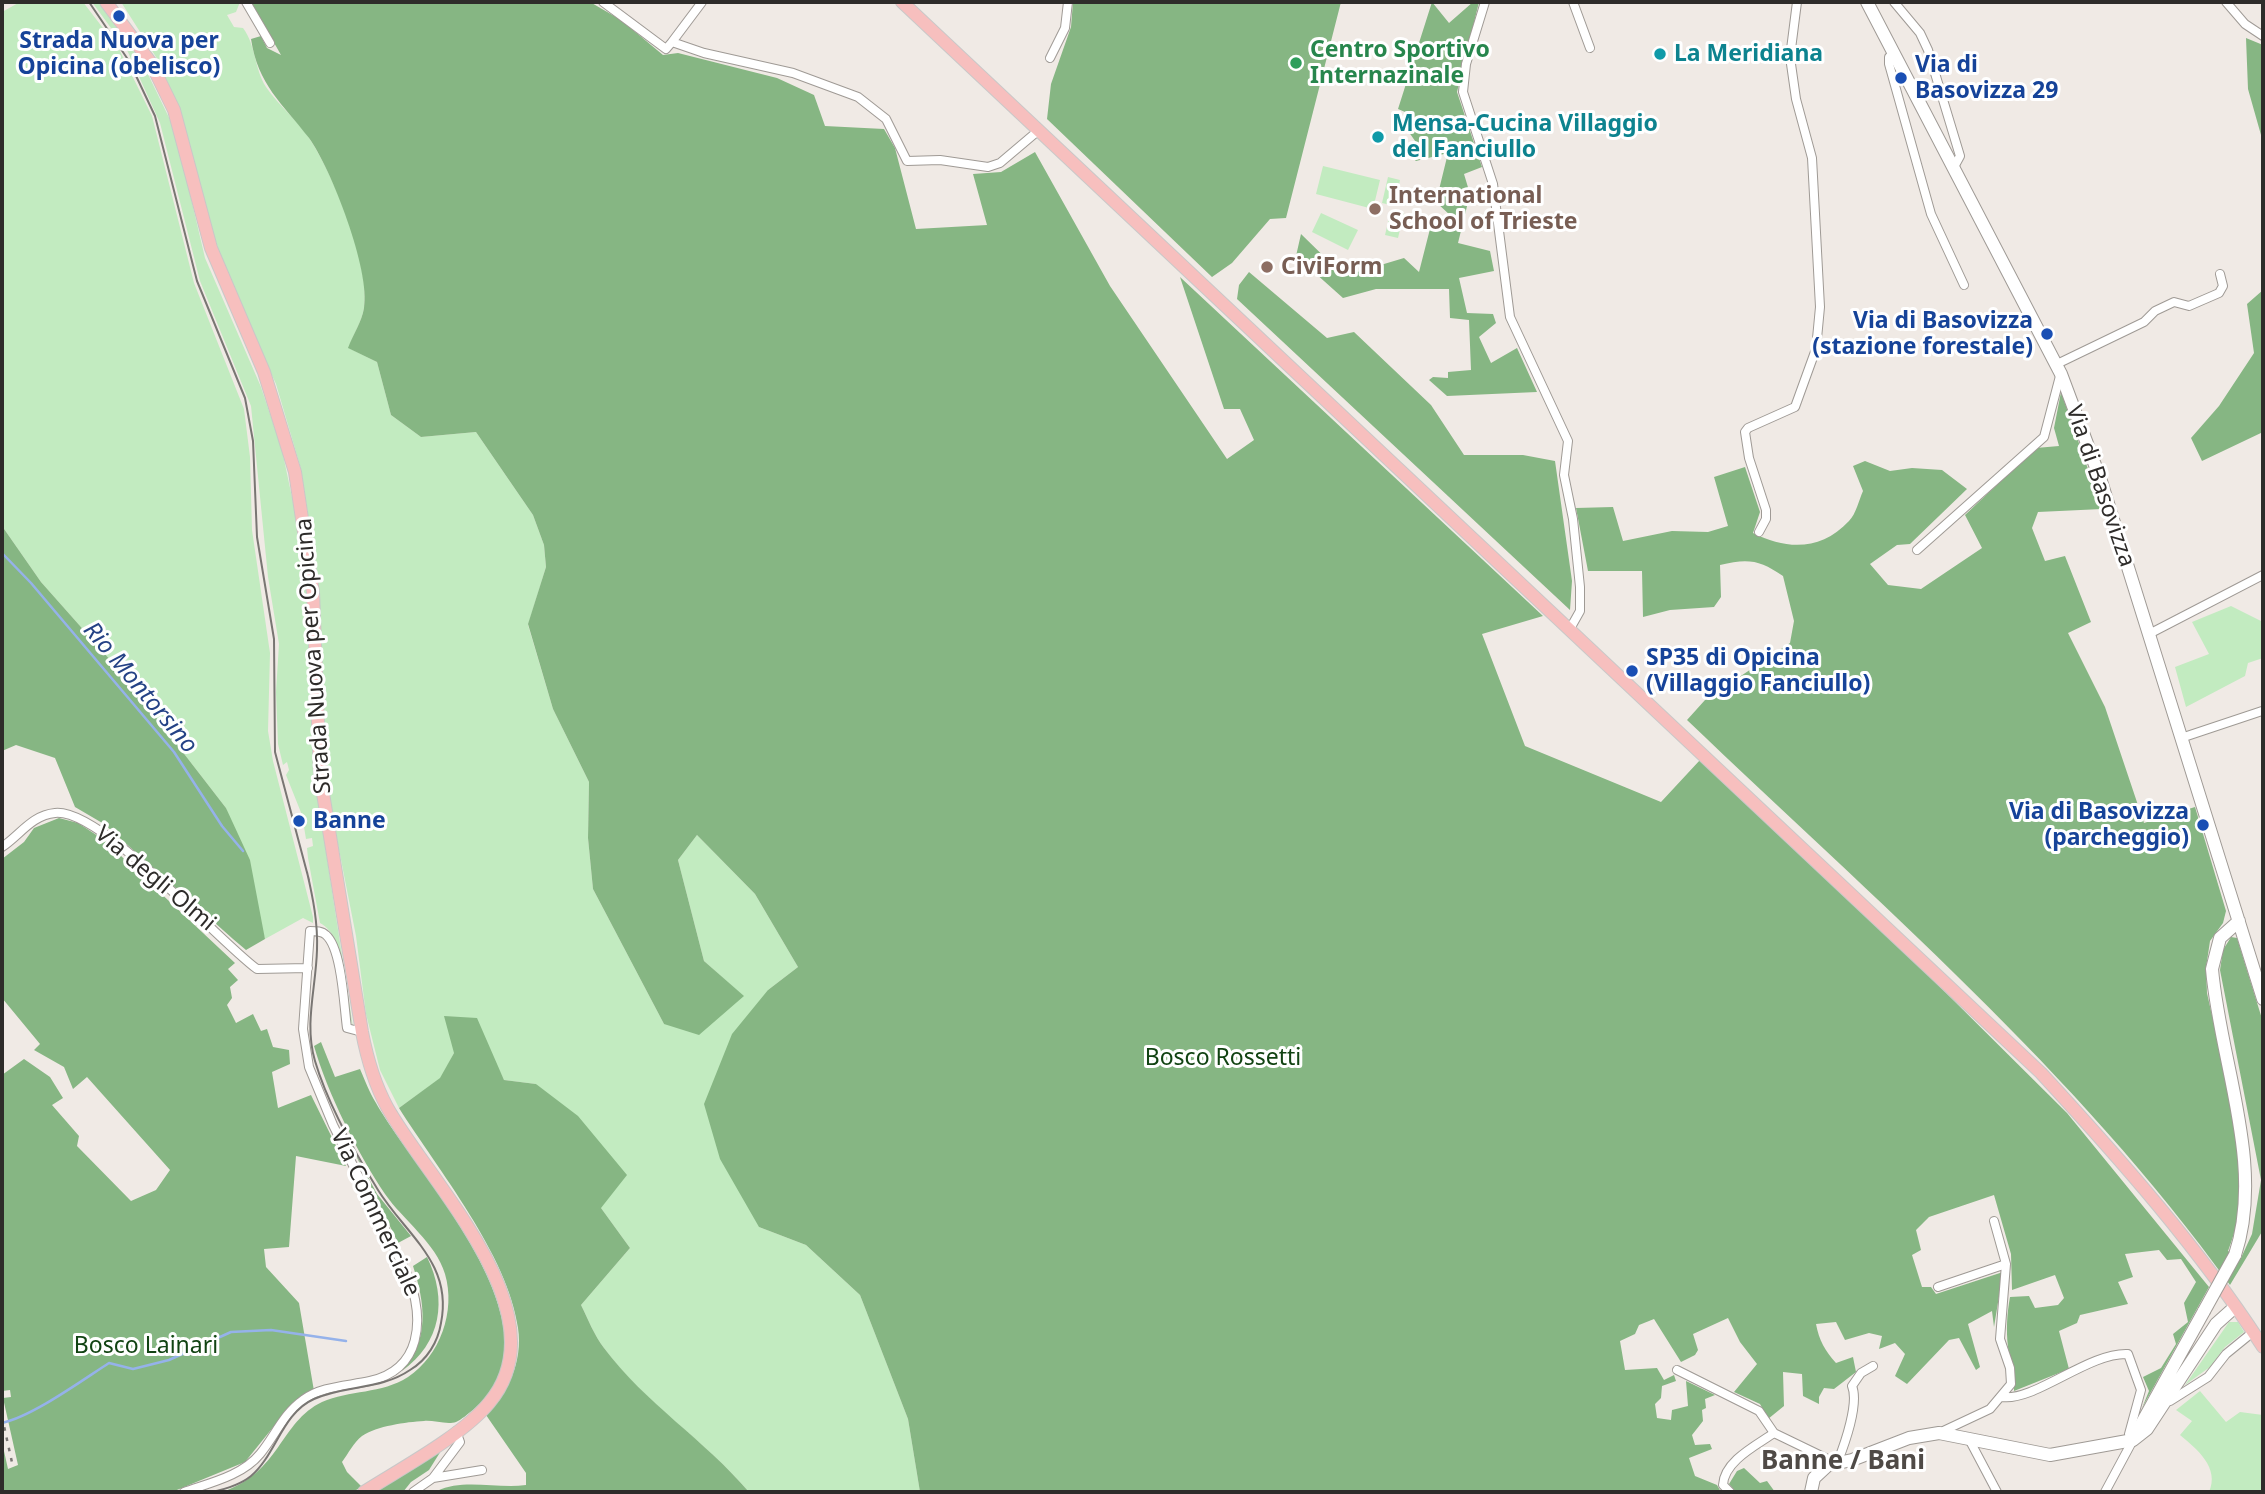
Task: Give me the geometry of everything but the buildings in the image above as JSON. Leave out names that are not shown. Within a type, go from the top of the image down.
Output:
[{"type":"main road","name":"Strada Nuova per Opicina","points":[[109,3],[151,63],[174,110],[211,247],[268,383],[295,472],[313,592],[320,775],[362,1032],[372,1073],[386,1106],[469,1229],[507,1310],[510,1354],[501,1386],[488,1405],[456,1432],[364,1492]]},
{"type":"main road","points":[[906,3],[1571,627],[2041,1073],[2119,1158],[2258,1333],[2263,1348]]},
{"type":"street","points":[[246,2],[270,43]]},
{"type":"street","points":[[603,2],[666,49],[702,2]]},
{"type":"street","points":[[1050,58],[1065,28],[1068,2]]},
{"type":"street","points":[[1485,2],[1466,64],[1464,92],[1493,184],[1510,317],[1568,440],[1564,475],[1573,519],[1580,611],[1571,627]]},
{"type":"street","points":[[1573,2],[1590,48]]},
{"type":"street","points":[[1759,532],[1766,519],[1766,510],[1749,458],[1745,432],[1795,407],[1819,335],[1812,158],[1796,99],[1790,57],[1797,2]]},
{"type":"street","name":"Via di Basovizza","points":[[1867,2],[2059,369],[2101,481],[2263,999]]},
{"type":"street","points":[[1894,2],[1920,33],[1928,50],[1960,156],[1954,167]]},
{"type":"street","points":[[2226,2],[2245,24],[2263,36]]},
{"type":"street","points":[[672,42],[704,53],[793,73],[858,97],[886,119],[907,161],[940,160],[988,167],[1000,163],[1039,130]]},
{"type":"street","points":[[1894,53],[1889,57],[1889,64],[1931,214],[1964,285]]},
{"type":"street","points":[[1917,550],[2044,438],[2059,369],[2144,323],[2155,311],[2174,302],[2189,306],[2219,293],[2223,286],[2220,274]]},
{"type":"street","points":[[2149,634],[2263,575]]},
{"type":"street","points":[[2181,738],[2262,712]]},
{"type":"street","name":"Via degli Olmi","points":[[2,847],[36,818],[59,812],[73,814],[118,845],[257,970],[308,968]]},
{"type":"street","points":[[2105,1492],[2133,1440],[2138,1425],[2204,1311],[2246,1230],[2252,1180],[2212,969],[2220,937],[2239,921]]},
{"type":"street","name":"Via Commerciale","points":[[184,1492],[225,1478],[250,1464],[287,1414],[306,1397],[380,1378],[398,1368],[412,1351],[417,1335],[418,1303],[409,1278],[333,1125],[306,1056],[303,1029],[310,931],[324,933],[334,949],[347,1028],[362,1032]]},
{"type":"street","points":[[1677,1370],[1759,1411],[1774,1433],[1816,1456],[1836,1462],[1852,1460],[1909,1438],[1938,1433],[1990,1409],[2003,1397],[2011,1377],[2000,1339],[2006,1264],[1994,1221]]},
{"type":"street","points":[[1938,1287],[2006,1264]]},
{"type":"street","points":[[1938,1433],[1970,1441],[2006,1444],[2050,1455],[2133,1440],[2147,1429],[2216,1324],[2235,1307]]},
{"type":"street","points":[[2159,1411],[2178,1394],[2208,1377],[2226,1354],[2258,1333]]},
{"type":"street","points":[[2003,1397],[2024,1394],[2107,1356],[2127,1354],[2141,1390],[2129,1426],[2129,1434],[2133,1440]]},
{"type":"street","points":[[1814,1478],[1836,1462],[1850,1433],[1849,1415],[1855,1398],[1852,1385],[1861,1373],[1873,1366]]},
{"type":"street","points":[[413,1492],[433,1478],[460,1442],[456,1432]]},
{"type":"street","points":[[1730,1492],[1723,1485],[1729,1470],[1745,1453],[1774,1433]]},
{"type":"street","points":[[1970,1441],[1997,1492]]},
{"type":"street","points":[[1811,1492],[1816,1456]]},
{"type":"street","points":[[433,1478],[482,1470]]},
{"type":"green space","points":[[20,2],[83,2],[119,49],[152,116],[194,283],[244,409],[250,457],[252,530],[270,653],[268,731],[273,761],[313,917],[313,923],[303,918],[265,939],[226,808],[120,671],[41,582],[2,526],[2,12]]},
{"type":"green space","points":[[92,2],[98,2],[144,66],[175,130],[205,258],[261,387],[282,450],[297,521],[308,601],[314,774],[353,1027],[344,970],[336,941],[320,923],[307,848],[313,846],[312,838],[306,839],[302,815],[286,775],[289,770],[287,762],[283,765],[278,744],[276,692],[279,644],[268,577],[251,406],[200,281],[160,123],[127,50]]},
{"type":"green space","points":[[121,2],[240,2],[236,12],[227,15],[234,27],[243,28],[247,35],[266,87],[306,134],[320,157],[349,222],[365,290],[364,308],[349,348],[377,362],[391,415],[421,437],[476,432],[533,515],[544,545],[546,567],[528,625],[553,709],[589,782],[588,838],[593,889],[664,1024],[743,996],[704,961],[678,860],[697,835],[755,894],[798,967],[768,990],[759,1227],[806,1245],[860,1295],[908,1419],[920,1492],[749,1492],[713,1455],[637,1386],[604,1348],[594,1332],[581,1305],[630,1248],[601,1208],[536,1084],[504,1080],[490,1052],[454,1053],[441,1078],[399,1108],[380,1070],[366,1014],[356,936],[330,804],[324,750],[318,580],[301,469],[276,384],[231,287],[211,227],[178,105],[156,57]]},
{"type":"green space","name":"Bosco Rossetti","points":[[251,2],[590,2],[621,20],[663,55],[678,53],[777,78],[814,95],[825,126],[884,129],[895,148],[916,229],[987,225],[973,174],[1001,172],[1035,152],[1110,286],[1227,459],[1254,440],[1240,409],[1224,409],[1180,277],[1543,616],[1482,634],[1525,746],[1661,802],[1700,760],[1922,969],[2067,1113],[2209,1287],[2142,1408],[2149,1391],[2143,1377],[2161,1368],[2176,1344],[2173,1334],[2188,1322],[2184,1303],[2196,1282],[2181,1259],[2167,1260],[2159,1250],[2125,1254],[2133,1277],[2118,1282],[2128,1304],[2080,1315],[2077,1323],[2059,1331],[2069,1369],[2014,1391],[2007,1334],[2010,1297],[2029,1296],[2035,1308],[2058,1305],[2064,1298],[2055,1275],[2012,1290],[2011,1254],[1994,1195],[1929,1217],[1916,1230],[1921,1250],[1912,1255],[1922,1287],[1931,1287],[1936,1294],[2003,1272],[1994,1327],[1992,1311],[1968,1324],[1980,1367],[1976,1370],[1959,1338],[1949,1340],[1907,1384],[1895,1376],[1905,1354],[1895,1343],[1879,1349],[1882,1336],[1869,1333],[1845,1340],[1836,1322],[1816,1324],[1821,1340],[1832,1359],[1836,1363],[1853,1357],[1856,1372],[1834,1389],[1824,1388],[1819,1404],[1803,1396],[1802,1374],[1783,1372],[1784,1406],[1768,1419],[1760,1404],[1734,1392],[1757,1364],[1740,1342],[1728,1318],[1693,1334],[1698,1350],[1695,1355],[1681,1362],[1654,1319],[1639,1325],[1635,1334],[1620,1341],[1625,1370],[1657,1368],[1664,1380],[1674,1375],[1676,1381],[1662,1386],[1661,1398],[1655,1404],[1657,1418],[1671,1420],[1672,1410],[1688,1406],[1686,1381],[1715,1395],[1705,1399],[1703,1421],[1692,1435],[1695,1445],[1710,1444],[1712,1449],[1689,1458],[1695,1476],[1717,1485],[1721,1492],[920,1492],[908,1419],[860,1295],[806,1245],[759,1227],[720,1159],[704,1104],[732,1034],[768,990],[798,967],[755,894],[697,835],[678,860],[704,961],[744,996],[699,1035],[664,1024],[593,889],[588,838],[589,782],[553,709],[528,624],[546,567],[544,545],[533,515],[476,432],[421,437],[391,415],[377,362],[348,348],[364,308],[365,291],[355,246],[338,195],[318,152],[272,93],[259,69],[251,39],[261,36],[267,48],[281,55]]},
{"type":"green space","points":[[1073,2],[1341,2],[1286,218],[1270,219],[1232,263],[1212,277],[1047,119],[1051,84],[1071,27]]},
{"type":"green space","points":[[1432,2],[1449,23],[1473,2],[1479,2],[1457,92],[1482,167],[1464,174],[1470,194],[1458,243],[1490,251],[1494,271],[1459,278],[1467,313],[1493,314],[1496,323],[1479,337],[1491,363],[1517,348],[1537,392],[1447,396],[1429,380],[1433,377],[1448,378],[1448,372],[1471,370],[1469,320],[1450,318],[1449,289],[1376,289],[1343,298],[1296,256],[1301,234],[1344,276],[1404,258],[1419,272],[1431,225],[1452,217],[1436,202],[1448,153],[1416,161],[1410,155],[1420,148],[1406,128],[1412,115],[1398,109]]},
{"type":"green space","points":[[2246,38],[2263,45],[2261,135],[2248,89]]},
{"type":"green space","points":[[1323,166],[1380,180],[1373,209],[1316,194]]},
{"type":"green space","points":[[1388,177],[1400,180],[1395,206],[1382,203]]},
{"type":"green space","points":[[1391,210],[1404,213],[1398,238],[1385,235]]},
{"type":"green space","points":[[1321,213],[1358,230],[1348,250],[1312,232]]},
{"type":"green space","points":[[1249,272],[1327,338],[1354,332],[1431,405],[1464,455],[1523,455],[1555,461],[1572,581],[1570,610],[1237,299],[1239,285]]},
{"type":"green space","points":[[2263,290],[2263,432],[2202,461],[2191,438],[2219,406],[2254,353],[2247,304]]},
{"type":"green space","points":[[2061,392],[2102,509],[2038,512],[2032,528],[2045,561],[2065,556],[2091,622],[2068,633],[2105,707],[2144,823],[2195,807],[2226,911],[2223,923],[2210,941],[2206,968],[2207,993],[2236,1122],[2241,1189],[2237,1221],[2228,1251],[2241,1258],[2252,1234],[2261,1180],[2220,970],[2223,950],[2231,937],[2237,938],[2263,1022],[2263,1230],[2230,1285],[2170,1207],[2107,1132],[2041,1060],[1972,990],[1687,720],[1705,700],[1790,643],[1794,621],[1783,576],[1753,562],[1720,565],[1721,597],[1714,607],[1670,610],[1643,617],[1642,571],[1588,571],[1576,508],[1613,507],[1623,541],[1672,531],[1708,532],[1728,526],[1714,477],[1745,467],[1760,512],[1753,533],[1778,543],[1803,545],[1827,538],[1851,518],[1863,491],[1853,466],[1865,461],[1890,471],[1912,468],[1942,470],[1967,489],[1910,544],[1897,545],[1870,564],[1888,585],[1921,589],[1982,548],[1965,515],[2036,448],[2059,446],[2054,428]]},
{"type":"green space","points":[[2,526],[41,582],[120,671],[226,808],[250,860],[265,939],[246,950],[104,824],[75,807],[55,758],[16,745],[2,751]]},
{"type":"green space","points":[[2231,606],[2263,622],[2263,658],[2248,663],[2245,676],[2186,707],[2175,667],[2209,654],[2192,622]]},
{"type":"green space","name":"Bosco Lainari","points":[[59,818],[78,823],[104,840],[235,963],[228,969],[238,980],[230,987],[232,998],[227,1005],[236,1023],[253,1014],[261,1031],[267,1029],[273,1047],[289,1050],[290,1064],[272,1072],[278,1108],[311,1095],[346,1166],[296,1156],[289,1247],[264,1249],[266,1267],[299,1303],[314,1391],[291,1405],[245,1462],[172,1492],[2,1492],[2,1442],[8,1469],[18,1465],[3,1398],[11,1397],[10,1390],[2,1391],[2,1075],[24,1059],[50,1077],[63,1098],[52,1105],[79,1136],[77,1146],[131,1201],[156,1190],[170,1170],[87,1077],[73,1089],[64,1067],[34,1050],[40,1044],[2,998],[2,859],[24,842],[34,828]]},
{"type":"green space","points":[[444,1016],[477,1018],[504,1080],[536,1084],[578,1116],[627,1175],[601,1208],[630,1248],[581,1305],[600,1343],[620,1368],[714,1455],[749,1492],[437,1491],[469,1484],[526,1485],[526,1473],[486,1415],[507,1386],[516,1364],[519,1341],[512,1300],[501,1272],[469,1214],[399,1108],[440,1078],[454,1053]]},
{"type":"green space","points":[[321,1042],[335,1077],[360,1069],[376,1103],[476,1254],[496,1297],[505,1339],[499,1377],[473,1410],[456,1422],[400,1424],[362,1436],[342,1462],[347,1472],[362,1487],[352,1492],[222,1492],[256,1473],[297,1422],[322,1402],[387,1386],[408,1377],[429,1357],[437,1345],[447,1317],[448,1288],[441,1263],[427,1242],[392,1204],[354,1142],[335,1102],[314,1046]]},
{"type":"green space","points":[[350,1143],[377,1194],[411,1236],[398,1243]]},
{"type":"green space","points":[[427,1257],[437,1289],[437,1320],[425,1347],[402,1371],[411,1359],[421,1334],[422,1307],[413,1266]]},
{"type":"green space","points":[[2229,1322],[2238,1322],[2244,1332],[2225,1347],[2210,1367],[2185,1385]]},
{"type":"green space","points":[[2200,1391],[2226,1422],[2240,1412],[2263,1415],[2263,1492],[2209,1492],[2212,1475],[2209,1467],[2200,1453],[2180,1435],[2192,1421],[2176,1410]]},
{"type":"green space","points":[[444,1446],[429,1470],[411,1482],[403,1492],[376,1492]]},
{"type":"green space","points":[[1744,1468],[1760,1483],[1767,1481],[1775,1492],[1736,1492],[1729,1484],[1737,1471]]},
{"type":"waterway","name":"Rio Montorsino","points":[[2,553],[31,583],[174,752],[222,826],[243,851]]},
{"type":"waterway","points":[[2,1423],[42,1406],[109,1363],[133,1369],[169,1360],[231,1332],[271,1330],[346,1341]]},
{"type":"tram line","points":[[89,2],[129,61],[155,116],[197,281],[245,398],[253,441],[257,537],[274,639],[275,752],[309,880]]},
{"type":"tram line","points":[[212,1492],[233,1486],[251,1476],[303,1405],[338,1391],[387,1381],[416,1366],[431,1350],[441,1323],[443,1302],[434,1266],[378,1190],[342,1127],[320,1078],[311,1033],[317,930],[307,872]]},
{"type":"railway","points":[[2,1417],[13,1467]]},
{"type":"place","name":"Strada Nuova per Opicina (obelisco)","points":[[119,16]]},
{"type":"place","name":"La Meridiana","points":[[1660,54]]},
{"type":"place","name":"Centro Sportivo Internazinale","points":[[1296,63]]},
{"type":"place","name":"Via di Basovizza 29","points":[[1901,78]]},
{"type":"place","name":"Mensa-Cucina Villaggio del Fanciullo","points":[[1378,137]]},
{"type":"place","name":"International School of Trieste","points":[[1375,209]]},
{"type":"place","name":"CiviForm","points":[[1267,267]]},
{"type":"place","name":"Via di Basovizza (stazione forestale)","points":[[2047,334]]},
{"type":"place","name":"SP35 di Opicina (Villaggio Fanciullo)","points":[[1632,671]]},
{"type":"place","name":"Banne","points":[[299,821]]},
{"type":"place","name":"Via di Basovizza (parcheggio)","points":[[2203,825]]},
{"type":"district","name":"Banne / Bani","points":[[1843,1462]]}]
